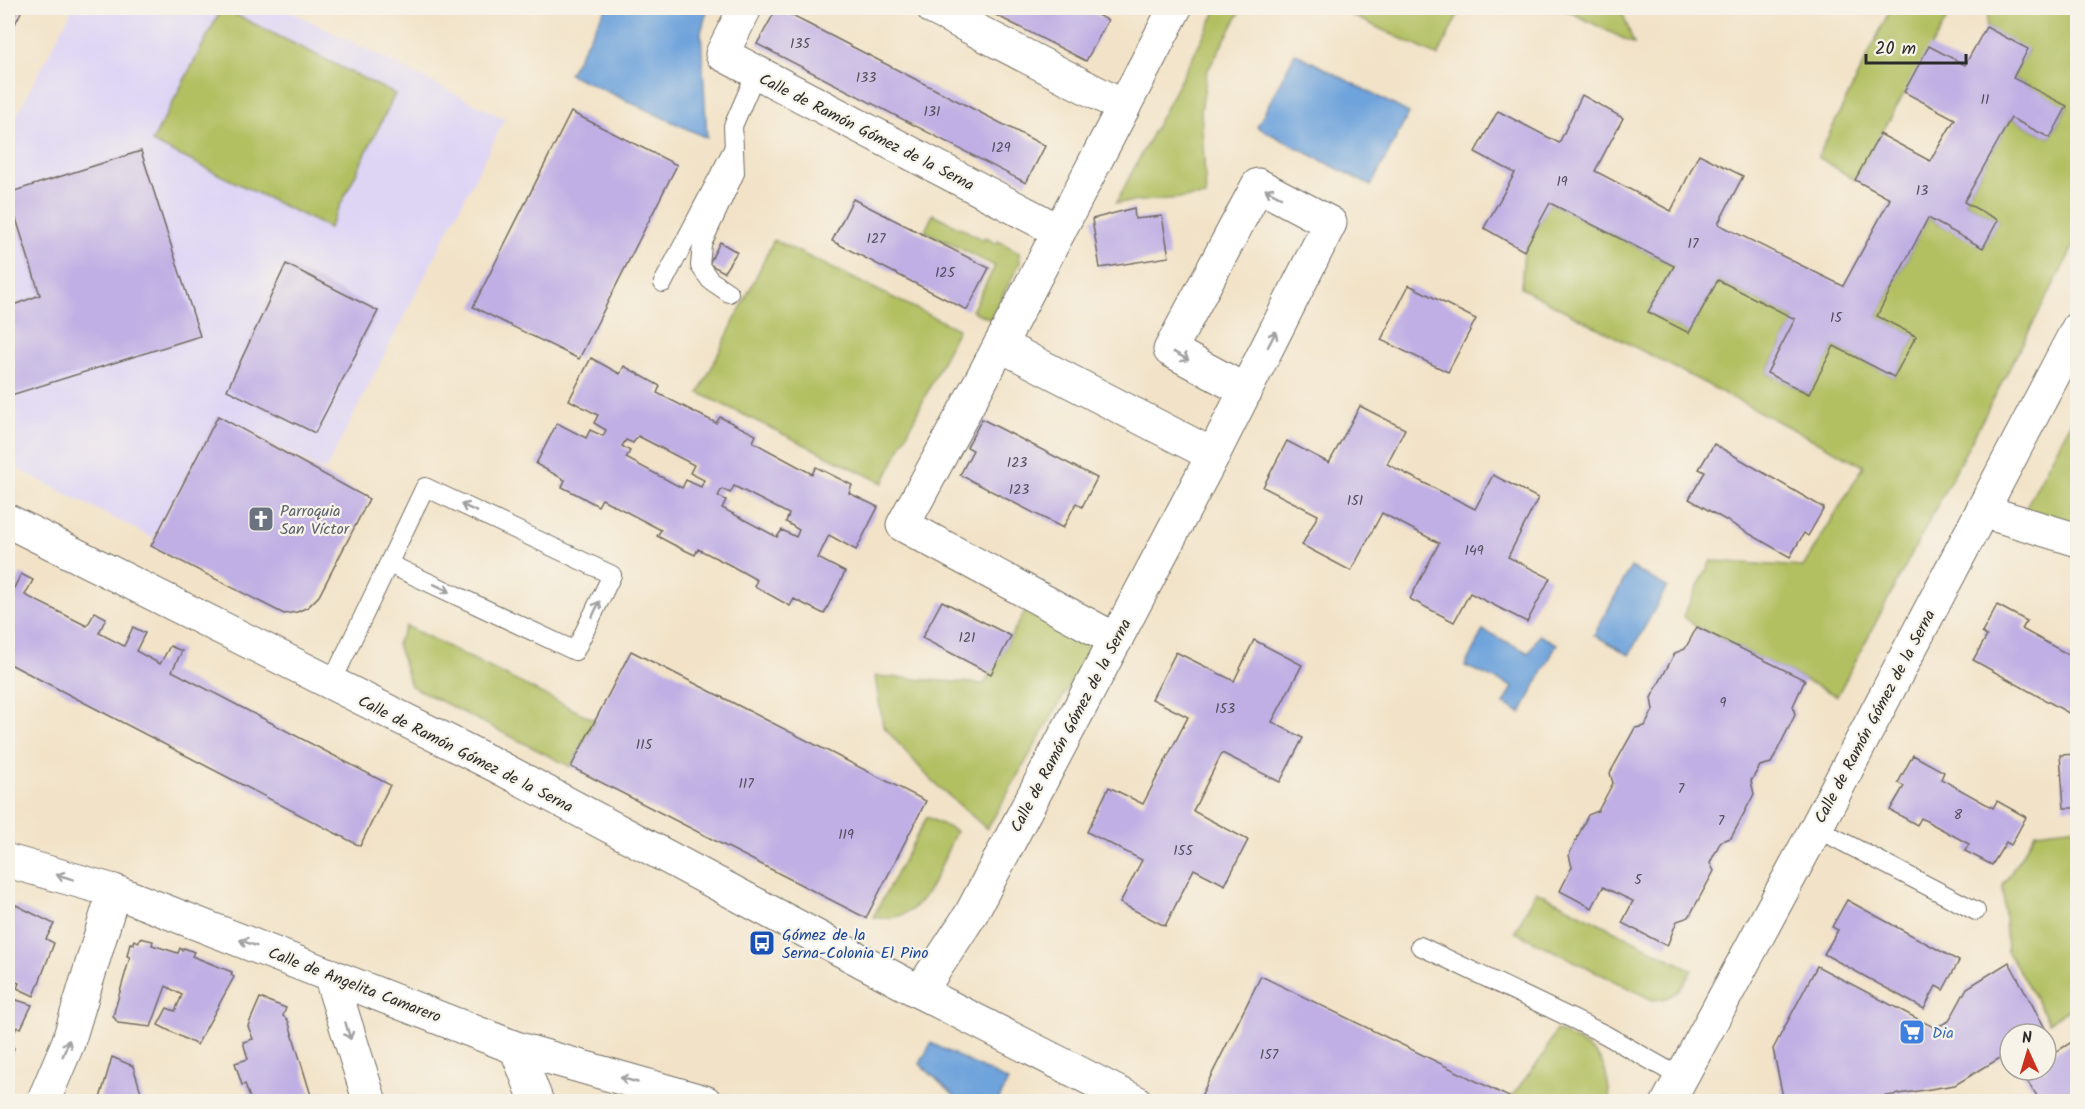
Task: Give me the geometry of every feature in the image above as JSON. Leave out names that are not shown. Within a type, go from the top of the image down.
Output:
[{"type":"street","name":"Calle de Ramón Gómez de la Serna","points":[[745,8],[722,54],[1059,231]]},
{"type":"street","points":[[933,8],[1124,107]]},
{"type":"street","points":[[1116,639],[903,525],[1000,345],[1175,8]]},
{"type":"street","name":"Calle de Ramón Gómez de la Serna","points":[[921,992],[971,914],[1214,455],[1246,392],[1330,223],[1258,185],[1170,350],[1246,392]]},
{"type":"street","name":"Calle de Ramón Gómez de la Serna","points":[[1674,1089],[1816,828],[1982,511],[2068,361],[2078,328]]},
{"type":"street","points":[[1000,345],[1214,455]]},
{"type":"street","points":[[1982,511],[2078,540]]},
{"type":"street","name":"Calle de Ramón Gómez de la Serna","points":[[8,521],[495,765],[921,992],[1136,1101]]},
{"type":"street","name":"Calle de Angelita Camarero","points":[[8,861],[114,891],[516,1048],[705,1101]]},
{"type":"street","points":[[43,1101],[68,1043],[114,891]]},
{"type":"street","points":[[330,975],[370,1101]]},
{"type":"street","points":[[516,1048],[537,1101]]},
{"type":"lane","points":[[729,293],[710,280],[700,266],[702,244],[735,173],[734,126],[756,73]]},
{"type":"lane","points":[[663,283],[735,146]]},
{"type":"lane","points":[[331,684],[425,487],[612,575],[575,651],[389,564]]},
{"type":"lane","points":[[1816,828],[1976,910]]},
{"type":"lane","points":[[1420,946],[1604,1034],[1674,1089]]},
{"type":"shaded area","points":[[73,8],[284,8],[505,119],[325,471],[218,416],[153,538],[8,464],[8,132]]},
{"type":"green space","points":[[222,8],[395,94],[329,228],[152,142]]},
{"type":"green space","points":[[1218,8],[1242,8],[1207,72],[1201,111],[1206,196],[1116,203]]},
{"type":"green space","points":[[1336,8],[1461,8],[1438,56]]},
{"type":"green space","points":[[1562,8],[1611,8],[1623,14],[1634,44]]},
{"type":"green space","points":[[1891,8],[1953,8],[1855,180],[1818,157]]},
{"type":"green space","points":[[1989,8],[2077,8],[2077,240],[1837,696],[1697,627],[1683,616],[1711,561],[1803,567],[1864,466],[1521,288],[1524,251],[1550,203],[1674,266],[1648,312],[1689,333],[1718,280],[1795,319],[1767,373],[1808,394],[1834,346],[1894,377],[1916,336],[1877,316],[1928,218],[1983,247],[1998,220],[1964,202],[2011,118],[2050,138],[2067,107],[2013,78],[2028,50],[1986,27]]},
{"type":"green space","points":[[933,214],[984,240],[985,237],[996,244],[998,241],[1019,252],[1020,263],[990,319],[972,311],[995,266],[925,231]]},
{"type":"green space","points":[[774,240],[958,329],[883,483],[699,393]]},
{"type":"green space","points":[[2077,411],[2077,533],[2021,516]]},
{"type":"green space","points":[[1025,611],[1091,648],[987,829],[931,780],[883,726],[875,676],[984,684]]},
{"type":"green space","points":[[406,626],[595,720],[571,767],[411,686],[397,644]]},
{"type":"green space","points":[[927,817],[956,831],[928,892],[906,913],[891,918],[873,917]]},
{"type":"green space","points":[[2077,827],[2077,1004],[2049,1022],[2007,951],[2003,885],[2036,832]]},
{"type":"green space","points":[[1536,891],[1692,970],[1677,992],[1667,998],[1653,1000],[1515,932]]},
{"type":"green space","points":[[1556,1030],[1581,1043],[1597,1055],[1606,1073],[1610,1101],[1507,1102],[1543,1056]]},
{"type":"water","points":[[606,8],[708,8],[701,32],[707,138],[569,74]]},
{"type":"water","points":[[1295,53],[1409,113],[1371,186],[1257,127]]},
{"type":"water","points":[[1631,567],[1667,587],[1629,655],[1594,635]]},
{"type":"water","points":[[1483,630],[1529,653],[1539,635],[1557,644],[1521,713],[1504,704],[1513,687],[1465,666]]},
{"type":"water","points":[[931,1043],[1008,1081],[998,1101],[960,1101],[920,1064]]},
{"type":"building","points":[[8,8],[23,8],[8,38]]},
{"type":"building","points":[[777,8],[1045,146],[1026,183],[757,44]]},
{"type":"building","points":[[982,8],[1082,8],[1108,20],[1086,61]]},
{"type":"building","points":[[1986,27],[2028,49],[2013,78],[2067,106],[2050,138],[2011,118],[1964,202],[1998,220],[1983,248],[1928,218],[1877,316],[1916,336],[1894,377],[1834,346],[1809,394],[1767,373],[1795,319],[1718,280],[1689,333],[1648,312],[1674,266],[1550,203],[1524,251],[1484,228],[1515,173],[1475,152],[1498,111],[1559,143],[1582,95],[1623,118],[1595,171],[1671,211],[1699,154],[1743,176],[1718,224],[1843,286],[1890,199],[1855,180],[1880,134],[1930,161],[1955,119],[1904,92],[1929,46],[1965,65]]},
{"type":"building","points":[[571,112],[677,165],[579,359],[473,307]]},
{"type":"building","points":[[141,151],[200,336],[8,396],[8,307],[40,295],[8,193]]},
{"type":"building","points":[[853,199],[989,268],[967,310],[832,241]]},
{"type":"building","points":[[1134,208],[1135,219],[1162,216],[1169,257],[1100,268],[1092,219]]},
{"type":"building","points":[[720,242],[737,252],[724,272],[709,264]]},
{"type":"building","points":[[286,264],[378,311],[315,433],[227,390]]},
{"type":"building","points":[[1409,285],[1476,319],[1448,372],[1381,340]]},
{"type":"building","points":[[591,358],[620,374],[624,366],[660,386],[657,393],[716,423],[720,417],[756,435],[753,442],[812,474],[816,467],[852,485],[849,493],[878,507],[856,550],[829,535],[818,558],[845,572],[824,614],[794,599],[790,606],[754,586],[757,580],[728,564],[698,549],[695,555],[676,546],[657,536],[661,530],[602,499],[598,506],[562,487],[565,480],[536,464],[557,423],[586,438],[590,430],[603,436],[606,430],[594,423],[598,415],[569,400]],"holes":[[[638,436],[694,465],[690,473],[704,480],[701,487],[686,480],[682,488],[626,458],[630,451],[622,446],[626,440],[633,443]],[[734,486],[789,514],[786,522],[799,530],[796,537],[782,530],[777,537],[722,508],[726,500],[718,496],[722,489],[730,493]]]},
{"type":"building","points":[[1360,406],[1405,429],[1387,464],[1475,509],[1493,475],[1538,498],[1508,557],[1550,578],[1527,622],[1470,593],[1454,622],[1410,599],[1439,543],[1382,513],[1351,571],[1302,545],[1318,515],[1263,487],[1287,441],[1329,463]]},
{"type":"building","name":"Parroquia San Víctor","points":[[218,416],[369,499],[319,596],[308,607],[297,612],[284,614],[151,546]]},
{"type":"building","points":[[982,419],[1097,478],[1082,507],[1076,503],[1063,528],[960,475],[973,450],[967,447]]},
{"type":"building","points":[[1714,444],[1824,508],[1808,536],[1804,533],[1790,557],[1689,499],[1705,472],[1699,469]]},
{"type":"building","points":[[21,574],[33,580],[25,595],[87,626],[95,612],[106,618],[99,633],[124,646],[133,627],[145,633],[136,651],[160,664],[170,646],[182,651],[172,671],[390,785],[360,846],[8,663],[8,585],[14,588]]},
{"type":"building","points":[[942,601],[1011,636],[991,674],[922,638]]},
{"type":"building","points":[[1997,605],[2027,621],[2022,629],[2078,660],[2076,717],[1973,660],[1987,636],[1982,633]]},
{"type":"building","points":[[1697,627],[1805,680],[1793,706],[1795,715],[1771,763],[1760,766],[1751,781],[1754,794],[1731,838],[1721,841],[1710,863],[1714,871],[1689,917],[1677,921],[1667,946],[1622,923],[1633,901],[1603,887],[1592,908],[1560,891],[1572,867],[1569,855],[1588,815],[1598,811],[1613,783],[1610,773],[1635,728],[1645,726],[1653,710],[1651,698],[1675,653],[1685,649]]},
{"type":"building","points":[[1254,640],[1302,665],[1272,722],[1303,738],[1280,782],[1222,753],[1193,811],[1248,840],[1225,885],[1194,869],[1165,926],[1120,903],[1142,860],[1087,832],[1109,787],[1143,804],[1188,717],[1152,699],[1176,652],[1234,681]]},
{"type":"building","points":[[631,651],[926,801],[866,918],[571,767]]},
{"type":"building","points":[[2078,754],[2078,808],[2064,808],[2060,755]]},
{"type":"building","points":[[1913,755],[1944,772],[1941,779],[1993,808],[1997,801],[2026,817],[2011,845],[2006,842],[1992,865],[1965,851],[1969,844],[1921,818],[1917,825],[1890,810],[1904,786],[1898,783]]},
{"type":"building","points":[[1847,900],[1959,961],[1943,990],[1936,986],[1924,1009],[1824,954],[1838,930],[1832,927]]},
{"type":"building","points":[[8,905],[14,908],[16,905],[54,924],[46,939],[54,943],[34,996],[17,988],[19,983],[8,979]]},
{"type":"building","points":[[140,938],[153,941],[152,945],[178,953],[180,948],[182,950],[184,948],[194,952],[192,956],[232,972],[231,975],[234,977],[197,1045],[158,1025],[167,1008],[175,1011],[182,995],[166,986],[151,1027],[118,1023],[113,1016],[130,957],[127,956],[130,943],[134,944],[134,940],[139,942]]},
{"type":"building","name":"Dia","points":[[2009,962],[2042,1022],[1998,1022],[1998,1059],[1955,1085],[1850,1102],[1784,1102],[1773,1049],[1817,966],[1935,1028],[1949,1021],[1967,988]]},
{"type":"building","points":[[1261,976],[1509,1097],[1507,1102],[1213,1102],[1201,1096]]},
{"type":"building","points":[[8,997],[32,1005],[21,1028],[17,1027],[8,1045]]},
{"type":"building","points":[[260,998],[286,1008],[283,1016],[288,1020],[313,1102],[251,1101],[245,1084],[242,1085],[235,1063],[248,1059],[243,1042],[253,1039],[248,1026]]},
{"type":"building","points":[[2078,1038],[2078,1102],[2067,1102],[2063,1095],[2052,1102],[2041,1102],[2028,1082],[2058,1082],[2058,1050]]},
{"type":"building","points":[[8,1045],[14,1048],[8,1062]]},
{"type":"building","points":[[112,1057],[133,1066],[144,1102],[99,1102]]},
{"type":"place","name":"Parroquia San Víctor","points":[[261,519]]},
{"type":"place","name":"Gómez de la Serna-Colonia El Pino","points":[[762,943]]},
{"type":"place","name":"Dia","points":[[1912,1032]]}]
